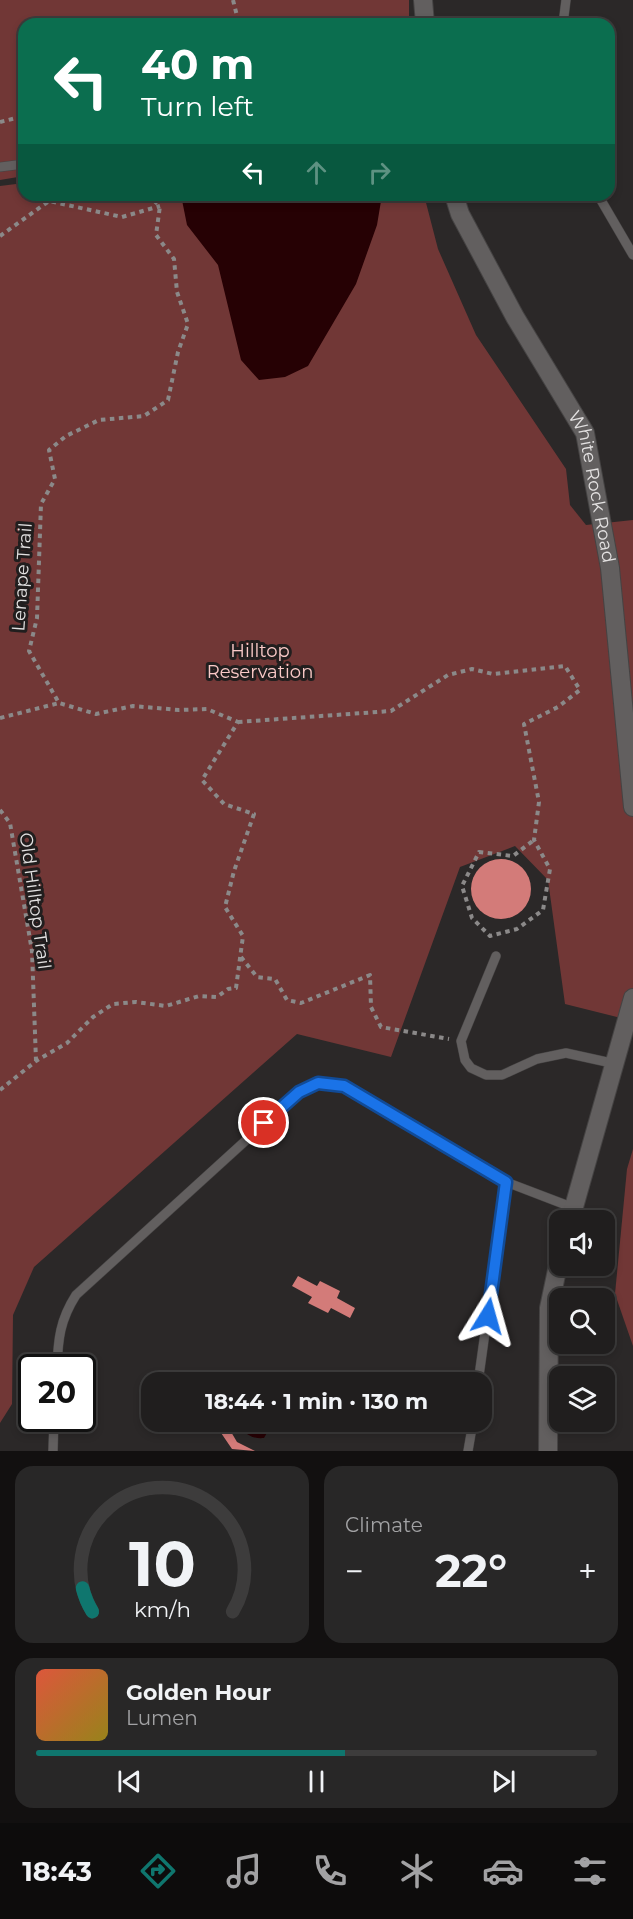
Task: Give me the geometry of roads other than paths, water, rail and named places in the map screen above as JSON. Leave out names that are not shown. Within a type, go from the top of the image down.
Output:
[{"type":"street","points":[[423,0],[424,18]]},
{"type":"street","name":"White Rock Road","points":[[456,201],[460,214],[515,317],[585,432],[610,568],[633,807]]},
{"type":"street","points":[[573,1210],[633,998]]},
{"type":"street","points":[[548,1451],[549,1308],[556,1276]]},
{"type":"lane","points":[[564,18],[566,0]]},
{"type":"lane","points":[[0,167],[18,165]]},
{"type":"lane","points":[[602,201],[633,255]]},
{"type":"lane","points":[[496,956],[461,1041],[465,1060],[471,1068],[486,1075],[502,1075],[537,1059],[566,1053],[615,1064]]},
{"type":"lane","points":[[57,1354],[58,1332],[64,1313],[76,1295],[299,1092],[318,1083],[344,1086],[506,1182],[562,1210]]},
{"type":"lane","points":[[480,1372],[506,1182]]},
{"type":"lane","points":[[53,1451],[54,1432]]},
{"type":"lane","points":[[468,1451],[471,1432]]},
{"type":"park label","name":"Hilltop Reservation","points":[[260,661]]}]
